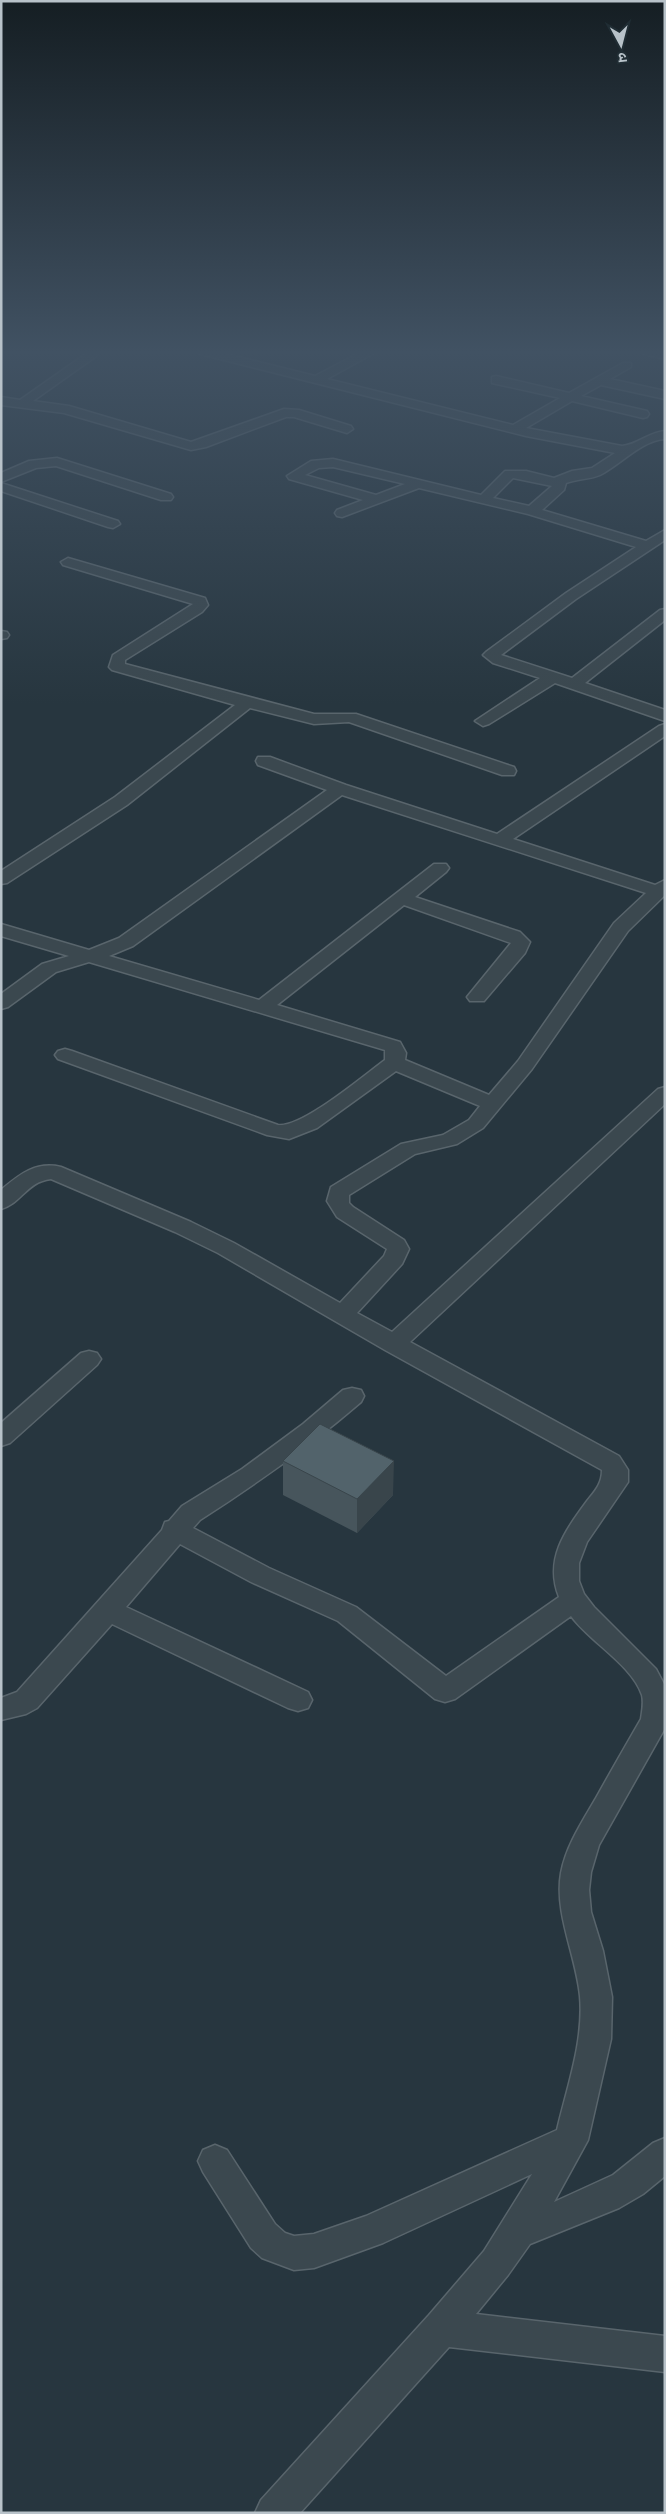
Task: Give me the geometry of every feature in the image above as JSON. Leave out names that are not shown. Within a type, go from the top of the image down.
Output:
[{"type":"street","points":[[1,478],[21,469]]},
{"type":"street","points":[[80,469],[166,497]]},
{"type":"street","points":[[306,469],[294,476],[374,499]]},
{"type":"street","points":[[354,469],[532,511],[646,545]]},
{"type":"street","points":[[556,482],[577,474],[595,472],[599,469]]},
{"type":"street","points":[[483,500],[510,474],[526,475],[560,484],[532,511]]},
{"type":"street","points":[[342,513],[374,499],[391,496],[416,484]]},
{"type":"street","points":[[1,487],[113,524]]},
{"type":"street","points":[[665,534],[570,596],[491,655],[498,660],[665,716]]},
{"type":"street","points":[[68,562],[200,601],[201,605],[197,609],[118,658],[117,667],[247,703],[314,719],[350,717],[508,771]]},
{"type":"street","points":[[574,684],[665,613]]},
{"type":"street","points":[[483,721],[552,678]]},
{"type":"street","points":[[1,879],[121,801],[247,703]]},
{"type":"street","points":[[498,841],[665,729]]},
{"type":"street","points":[[264,761],[340,789],[498,841],[661,888]]},
{"type":"street","points":[[1,1003],[49,968],[88,957],[126,942],[340,789]]},
{"type":"street","points":[[263,1007],[440,868]]},
{"type":"street","points":[[342,1315],[394,1259],[398,1249],[396,1245],[345,1212],[338,1205],[339,1192],[408,1149],[457,1137],[476,1124],[526,1065],[621,926],[661,888]]},
{"type":"street","points":[[400,898],[513,936],[521,942],[518,950],[477,997]]},
{"type":"street","points":[[1,930],[392,1046],[397,1051],[394,1063],[310,1124],[289,1133],[274,1132],[65,1055]]},
{"type":"street","points":[[394,1063],[493,1104]]},
{"type":"street","points":[[393,1344],[665,1093]]},
{"type":"street","points":[[1,1202],[32,1175],[53,1172],[183,1226],[226,1248],[393,1344],[610,1462],[615,1470],[616,1482],[571,1548],[565,1565],[568,1588],[573,1601],[581,1613],[654,1675],[656,1695],[655,1720],[585,1843],[576,1872],[574,1890],[576,1912],[588,1951],[596,1997],[595,2039],[571,2140],[518,2232],[496,2263],[442,2328],[274,2513]]},
{"type":"street","points":[[1,1437],[89,1359]]},
{"type":"street","points":[[1,1709],[16,1706],[27,1700],[108,1610],[174,1529],[196,1509],[251,1475],[312,1430],[352,1396]]},
{"type":"street","points":[[174,1529],[260,1575],[347,1614],[445,1691],[573,1601]]},
{"type":"street","points":[[108,1610],[298,1700]]},
{"type":"street","points":[[215,2162],[263,2236],[274,2246],[294,2253],[314,2251],[371,2231],[571,2140]]},
{"type":"street","points":[[518,2232],[580,2208],[619,2190],[640,2176],[665,2154]]},
{"type":"street","points":[[442,2328],[665,2354]]},
{"type":"building","points":[[320,1424],[394,1461],[357,1499],[283,1461]]}]
